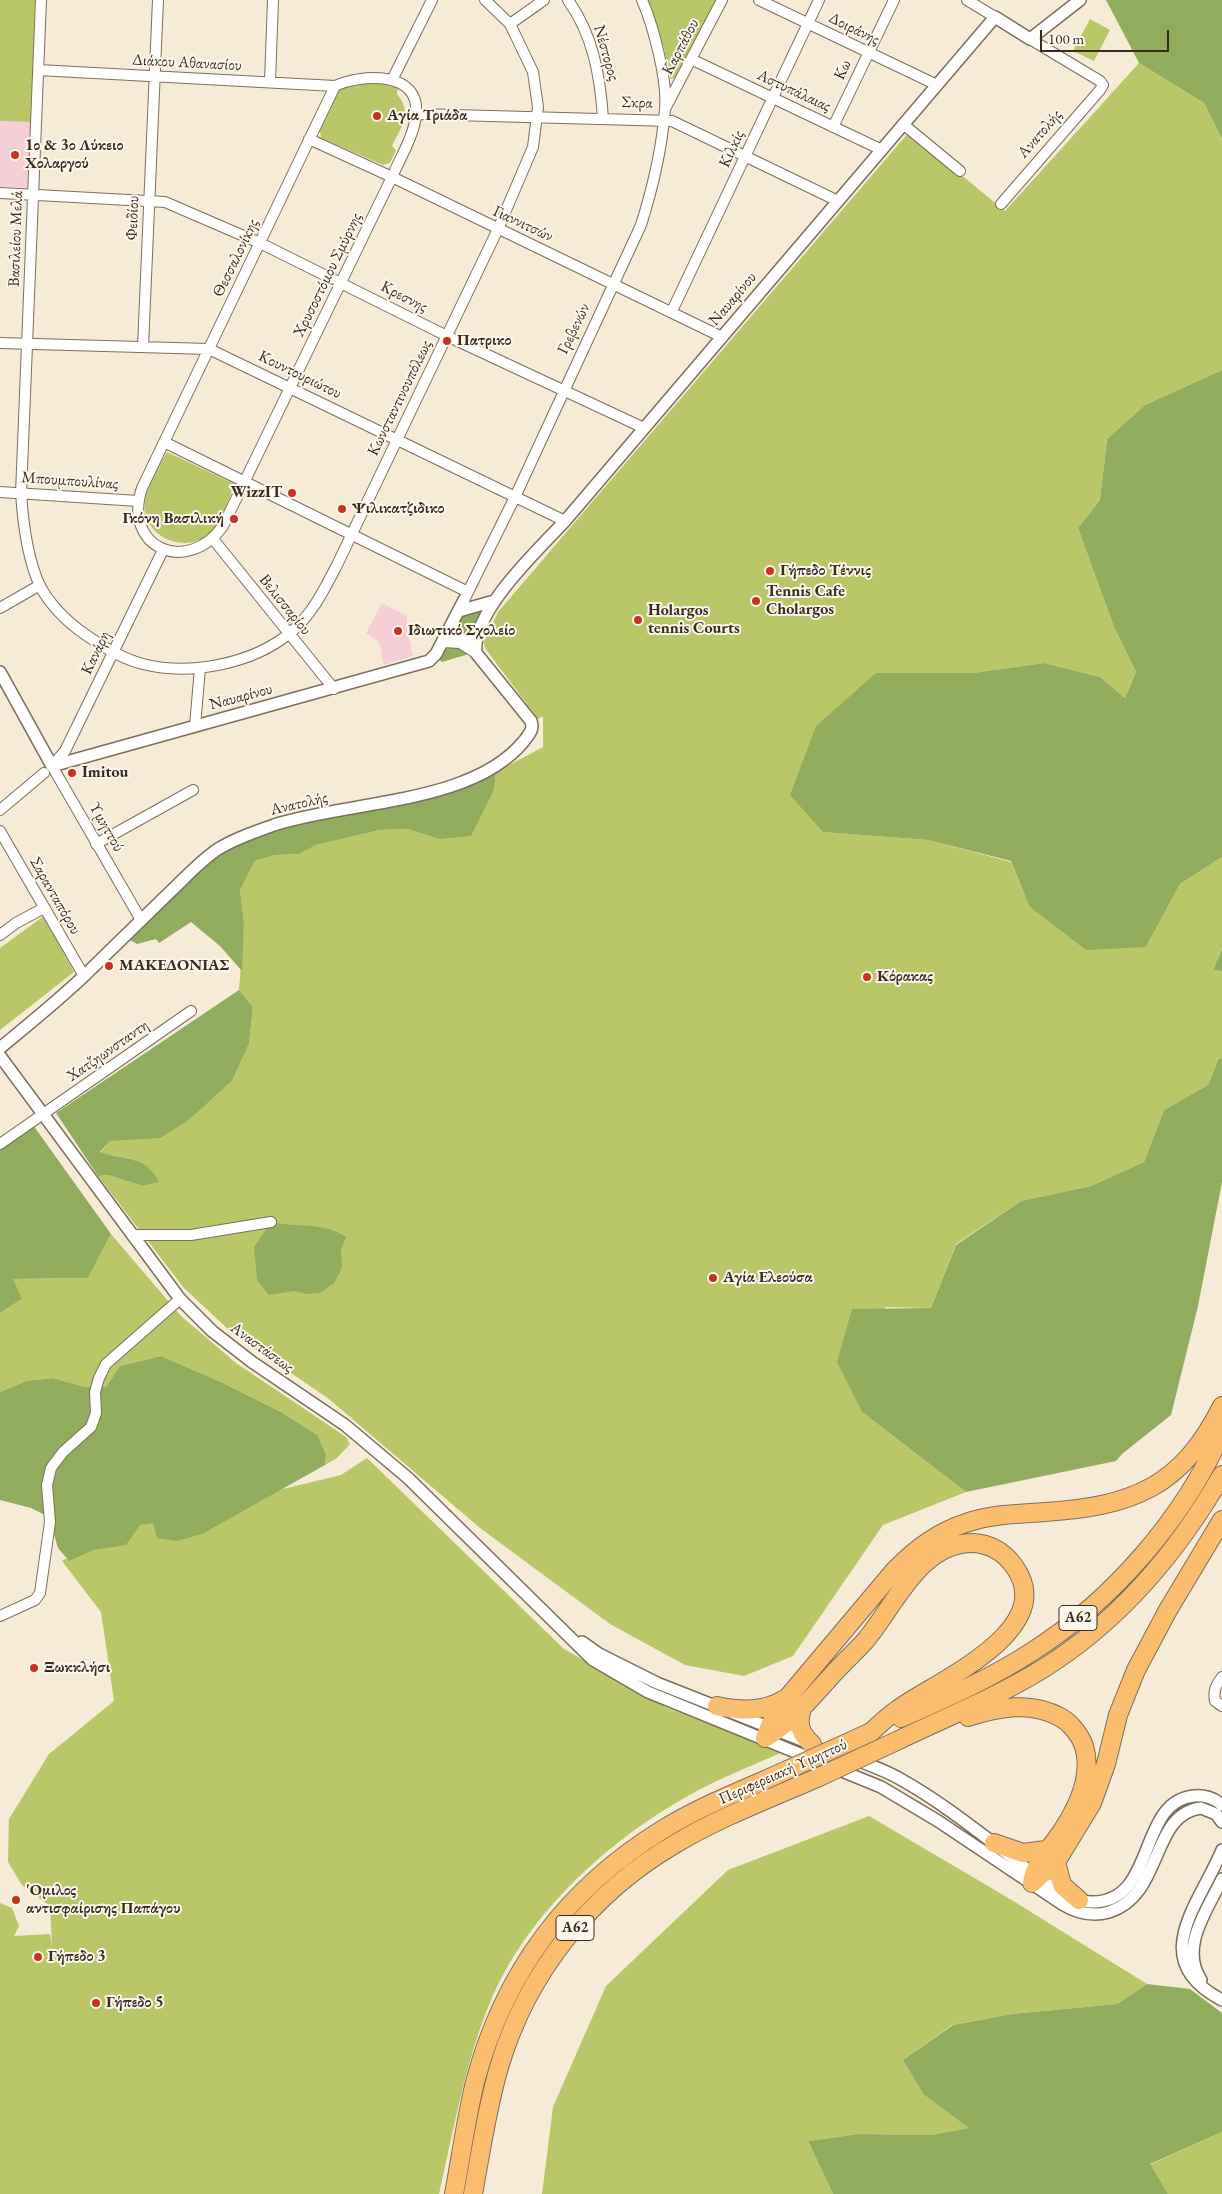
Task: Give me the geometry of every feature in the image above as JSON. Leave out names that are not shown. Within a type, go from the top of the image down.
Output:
[{"type":"highway","points":[[771,1732],[778,1709],[894,1571],[928,1540],[967,1522],[989,1517],[1099,1507],[1139,1495],[1171,1475],[1185,1462],[1198,1448],[1222,1406]]},
{"type":"highway","name":"Περιφερειακή Υμηττού","points":[[454,2194],[466,2122],[485,2053],[506,1999],[538,1942],[576,1897],[603,1872],[655,1834],[730,1795],[964,1690],[1033,1652],[1084,1614],[1125,1574],[1164,1528],[1200,1474],[1222,1432]]},
{"type":"highway","name":"Περιφερειακή Υμηττού","points":[[473,2194],[494,2088],[509,2039],[535,1982],[568,1936],[606,1895],[643,1865],[674,1844],[724,1818],[966,1710],[1044,1668],[1100,1626],[1148,1580],[1168,1556],[1222,1475]]},
{"type":"highway","points":[[1035,1877],[1092,1804],[1100,1784],[1118,1715],[1136,1670],[1168,1610],[1222,1520]]},
{"type":"highway","points":[[771,1732],[802,1709],[865,1640],[907,1585],[932,1558],[956,1545],[966,1543],[991,1547],[1000,1552],[1017,1570],[1022,1586],[1023,1598],[1014,1624],[1003,1638],[981,1658],[897,1710],[871,1732]]},
{"type":"highway","points":[[717,1706],[731,1709],[758,1709],[772,1706],[788,1697]]},
{"type":"highway","points":[[901,1739],[1008,1707],[1038,1708],[1064,1719],[1082,1740],[1087,1770],[1084,1785],[1073,1812],[1054,1842],[1051,1856],[1062,1885],[1079,1900]]},
{"type":"highway","points":[[802,1709],[799,1717],[801,1732],[812,1744]]},
{"type":"highway","points":[[994,1843],[1022,1853],[1051,1856]]},
{"type":"street","name":"Βασιλείου Μελά","points":[[41,0],[22,493],[28,546],[40,585],[53,605],[71,624],[113,652]]},
{"type":"street","name":"Φειδίου","points":[[143,347],[158,0]]},
{"type":"street","points":[[270,82],[273,0]]},
{"type":"street","points":[[392,80],[432,0]]},
{"type":"street","name":"Κωνσταντινουπόλεως","points":[[113,652],[142,664],[169,668],[200,668],[239,659],[263,650],[290,634],[304,620],[320,598],[498,229],[533,147],[538,107],[533,72],[510,24],[485,0]]},
{"type":"street","points":[[510,24],[544,0]]},
{"type":"street","name":"Νέστορος","points":[[568,0],[577,13],[588,37],[598,68],[603,118]]},
{"type":"street","name":"Γρεβενών","points":[[436,654],[515,497],[563,389],[614,284],[641,225],[656,178],[666,107],[661,68],[642,0]]},
{"type":"street","name":"Καρπάθου","points":[[666,107],[722,0]]},
{"type":"street","name":"Δοιράνης","points":[[759,0],[937,85]]},
{"type":"street","name":"Κιλκίς","points":[[672,311],[819,0]]},
{"type":"street","name":"Κω","points":[[834,126],[894,0]]},
{"type":"street","points":[[967,0],[1030,39],[1080,0]]},
{"type":"street","name":"Ναυαρίνου","points":[[476,653],[476,639],[494,601],[565,521],[995,17]]},
{"type":"street","name":"Ανατολής","points":[[1001,204],[1100,90],[1102,85],[1100,81],[1030,39]]},
{"type":"street","name":"Αστυπάλαιας","points":[[692,60],[882,150]]},
{"type":"street","name":"Διάκου Αθανασίου","points":[[38,70],[335,86]]},
{"type":"street","points":[[335,86],[363,78],[392,80],[406,88],[412,95],[416,114]]},
{"type":"street","name":"Θεσσαλονίκης","points":[[164,442],[335,86]]},
{"type":"street","name":"Σκρα","points":[[416,114],[537,118],[664,119],[746,154],[838,201]]},
{"type":"street","name":"Χρυσοστόμου Σμύρνης","points":[[213,539],[223,526],[392,177],[413,127],[416,114]]},
{"type":"street","points":[[903,124],[960,171]]},
{"type":"street","name":"Γιαννιτσών","points":[[309,139],[672,311],[722,337]]},
{"type":"street","name":"Κρεσνης","points":[[0,193],[165,202],[260,243],[447,336],[644,428]]},
{"type":"street","name":"Κουντουριώτου","points":[[0,343],[209,349],[397,438],[565,521]]},
{"type":"street","points":[[213,539],[189,551],[163,550],[144,532],[138,510],[138,501],[164,442],[351,535],[464,601],[494,601]]},
{"type":"street","name":"Μπουμπουλίνας","points":[[0,492],[138,501]]},
{"type":"street","name":"Βελισσαρίου","points":[[213,539],[334,689]]},
{"type":"street","name":"Κανάρη","points":[[0,810],[48,769],[65,750],[163,550]]},
{"type":"street","points":[[0,608],[40,585]]},
{"type":"street","points":[[452,624],[455,634],[465,640],[476,639]]},
{"type":"street","name":"Ανατολής","points":[[0,1048],[84,976],[196,867],[217,850],[242,837],[279,824],[421,794],[461,783],[491,769],[519,747],[531,732],[533,727],[531,721],[476,653],[460,644],[443,642]]},
{"type":"street","name":"Ναυαρίνου","points":[[48,769],[429,661],[436,654]]},
{"type":"street","points":[[195,726],[200,668]]},
{"type":"street","name":"Υμηττού","points":[[0,672],[48,769],[96,844],[141,920]]},
{"type":"street","points":[[96,844],[192,790]]},
{"type":"street","name":"Σαρανταπόρου","points":[[0,831],[84,976]]},
{"type":"street","points":[[0,935],[16,923],[44,908]]},
{"type":"street","name":"Χατζηωνσταντη","points":[[0,1144],[191,1011]]},
{"type":"street","name":"Αναστάσεως","points":[[0,1056],[180,1299],[212,1331],[252,1362],[345,1425],[384,1456],[552,1621]]},
{"type":"street","points":[[132,1235],[191,1235],[271,1222]]},
{"type":"street","points":[[0,1616],[35,1600],[40,1593],[50,1522],[48,1485],[51,1468],[63,1452],[91,1427],[96,1413],[95,1392],[106,1364],[180,1299]]},
{"type":"street","points":[[552,1621],[599,1654],[657,1683],[717,1706],[902,1798],[1035,1877],[1079,1900],[1101,1901],[1122,1892],[1137,1871],[1165,1813],[1179,1800],[1200,1795],[1222,1805]]},
{"type":"street","points":[[552,1621],[593,1660],[648,1692],[812,1744],[901,1778],[994,1843],[1073,1911],[1094,1914],[1111,1911],[1126,1904],[1141,1890],[1170,1828],[1180,1816],[1202,1808],[1216,1814],[1222,1822]]},
{"type":"street","points":[[1222,1677],[1213,1694],[1215,1701],[1222,1706]]},
{"type":"street","points":[[1222,1850],[1185,1924],[1182,1934],[1183,1961],[1192,1977],[1222,2000]]},
{"type":"street","points":[[1222,1879],[1219,1892],[1196,1933],[1193,1958],[1200,1978],[1222,1996]]},
{"type":"street","points":[[1205,1884],[1219,1892]]},
{"type":"shaded area","name":"1ο & 3ο Λύκειο Χολαργού","points":[[0,121],[31,122],[29,188],[0,187]]},
{"type":"shaded area","points":[[382,603],[407,616],[407,627],[413,656],[384,665],[379,642],[366,633]]},
{"type":"green space","points":[[0,0],[35,0],[31,122],[0,121]]},
{"type":"green space","points":[[648,0],[716,0],[679,77],[670,79],[664,48]]},
{"type":"green space","points":[[1106,0],[1222,0],[1222,139],[1204,103],[1139,63]]},
{"type":"green space","points":[[1090,19],[1110,30],[1094,61],[1073,51]]},
{"type":"green space","points":[[1139,63],[1204,103],[1222,139],[1222,370],[1145,405],[1107,439],[1100,500],[1078,528],[1114,627],[1136,672],[1125,698],[1100,677],[1044,663],[973,673],[824,832],[928,840],[1011,862],[1029,906],[1146,947],[1180,884],[1222,857],[1222,949],[1213,970],[1222,971],[1222,1059],[1219,1058],[1208,1085],[1164,1110],[1144,1162],[1091,1186],[1021,1201],[956,1244],[931,1308],[885,1307],[862,1412],[966,1492],[883,1525],[793,1656],[744,1676],[685,1665],[610,1624],[480,1528],[329,1399],[231,1332],[184,1288],[98,1176],[108,1175],[143,1186],[158,1182],[154,1174],[142,1163],[100,1153],[110,1141],[132,1138],[189,1120],[232,1081],[249,1044],[253,1007],[239,990],[244,924],[240,890],[255,861],[275,855],[299,854],[316,845],[380,830],[407,829],[439,839],[488,802],[494,790],[496,772],[543,747],[543,716],[538,719],[485,648],[484,642],[498,612],[909,132],[1005,211]]},
{"type":"green space","points":[[354,82],[387,83],[398,86],[397,94],[402,101],[405,114],[402,126],[392,146],[396,150],[390,163],[383,165],[321,138],[320,131],[338,89]]},
{"type":"green space","points":[[1222,370],[1222,857],[1180,884],[1146,947],[1086,950],[1029,906],[1011,861],[928,840],[823,832],[790,795],[816,726],[876,673],[973,673],[1044,663],[1100,677],[1125,698],[1136,672],[1114,627],[1078,528],[1100,500],[1107,439],[1145,405]]},
{"type":"green space","points":[[167,452],[235,484],[223,514],[214,529],[205,537],[195,542],[183,543],[172,541],[153,529],[147,519],[145,501],[147,493],[152,479]]},
{"type":"green space","points":[[484,607],[474,637],[468,637],[460,633],[455,625],[459,617]]},
{"type":"green space","points":[[457,646],[469,654],[442,662],[438,658],[444,647]]},
{"type":"green space","points":[[496,772],[494,790],[471,836],[439,839],[407,829],[380,830],[316,845],[299,854],[275,855],[255,861],[240,890],[244,924],[242,971],[220,946],[191,922],[159,943],[156,939],[137,944],[130,940],[196,870],[237,842],[281,827],[460,789]]},
{"type":"green space","points":[[44,916],[74,972],[0,1030],[0,948]]},
{"type":"green space","points":[[1222,949],[1222,971],[1213,970]]},
{"type":"green space","points":[[239,990],[253,1007],[249,1044],[232,1081],[189,1120],[160,1138],[110,1141],[100,1152],[141,1163],[154,1173],[159,1182],[143,1186],[108,1175],[98,1176],[56,1113]]},
{"type":"green space","points":[[1219,1058],[1222,1059],[1222,1182],[1198,1306],[1171,1415],[1122,1454],[1116,1461],[966,1492],[862,1412],[837,1362],[852,1309],[931,1308],[956,1245],[1021,1201],[1091,1186],[1144,1162],[1164,1110],[1208,1085]]},
{"type":"green space","points":[[33,1125],[111,1234],[88,1278],[13,1279],[22,1299],[0,1313],[0,1150]]},
{"type":"green space","points":[[271,1222],[319,1227],[337,1232],[346,1237],[341,1250],[342,1268],[334,1283],[320,1293],[306,1294],[294,1291],[269,1295],[257,1280],[254,1247]]},
{"type":"green space","points":[[111,1234],[181,1316],[236,1363],[346,1437],[350,1444],[337,1458],[325,1465],[326,1454],[316,1435],[281,1412],[221,1382],[161,1356],[120,1366],[106,1387],[85,1387],[53,1378],[26,1381],[0,1392],[0,1313],[22,1299],[12,1279],[88,1278]]},
{"type":"green space","points":[[161,1356],[221,1382],[281,1412],[317,1435],[326,1454],[325,1465],[202,1534],[177,1541],[157,1538],[153,1523],[140,1525],[126,1545],[93,1550],[69,1561],[58,1548],[49,1517],[31,1508],[0,1500],[0,1392],[26,1381],[53,1378],[85,1387],[106,1387],[120,1366]]},
{"type":"green space","points":[[367,1458],[564,1649],[667,1708],[783,1752],[700,1789],[646,1822],[592,1864],[544,1914],[523,1942],[506,1970],[482,2023],[467,2071],[439,2194],[0,2194],[0,1903],[12,1908],[19,1926],[14,1936],[50,1934],[52,1948],[50,1906],[22,1885],[8,1862],[9,1819],[49,1754],[114,1701],[101,1612],[62,1561],[116,1529],[341,1475]]},
{"type":"green space","points":[[869,1816],[1010,1899],[1147,1984],[1117,2004],[1012,2014],[952,2025],[903,2060],[923,2094],[970,2128],[931,2135],[859,2134],[808,2141],[833,2194],[542,2194],[553,2107],[606,1986],[728,1870]]},
{"type":"green space","points":[[1147,1984],[1190,1989],[1222,2013],[1222,2132],[1150,2164],[1168,2194],[833,2194],[808,2141],[859,2134],[931,2135],[969,2128],[923,2094],[903,2060],[953,2025],[1012,2014],[1117,2004]]},
{"type":"green space","points":[[1222,2132],[1222,2194],[1168,2194],[1149,2165]]},
{"type":"place","name":"Αγία Τριάδα","points":[[377,116]]},
{"type":"place","name":"1ο & 3ο Λύκειο Χολαργού","points":[[15,155]]},
{"type":"place","name":"Πατρικο","points":[[447,341]]},
{"type":"place","name":"WizzIT","points":[[292,493]]},
{"type":"place","name":"Ψιλικατζιδικο","points":[[342,509]]},
{"type":"place","name":"Γκόνη Βασιλική","points":[[234,519]]},
{"type":"place","name":"Γήπεδο Τέννις","points":[[770,571]]},
{"type":"place","name":"Tennis Cafe Cholargos","points":[[756,601]]},
{"type":"place","name":"Holargos tennis Courts","points":[[638,620]]},
{"type":"place","name":"Ιδιωτικό Σχολείο","points":[[398,631]]},
{"type":"place","name":"Imitou","points":[[72,773]]},
{"type":"place","name":"ΜΑΚΕΔΟΝΙΑΣ","points":[[109,966]]},
{"type":"place","name":"Κόρακας","points":[[867,977]]},
{"type":"place","name":"Αγία Ελεούσα","points":[[713,1278]]},
{"type":"place","name":"Ξωκκλήσι","points":[[34,1668]]},
{"type":"place","name":"'Ομιλος αντισφαίρισης Παπάγου","points":[[16,1900]]},
{"type":"place","name":"Γήπεδο 3","points":[[38,1957]]},
{"type":"place","name":"Γήπεδο 5","points":[[96,2003]]}]
